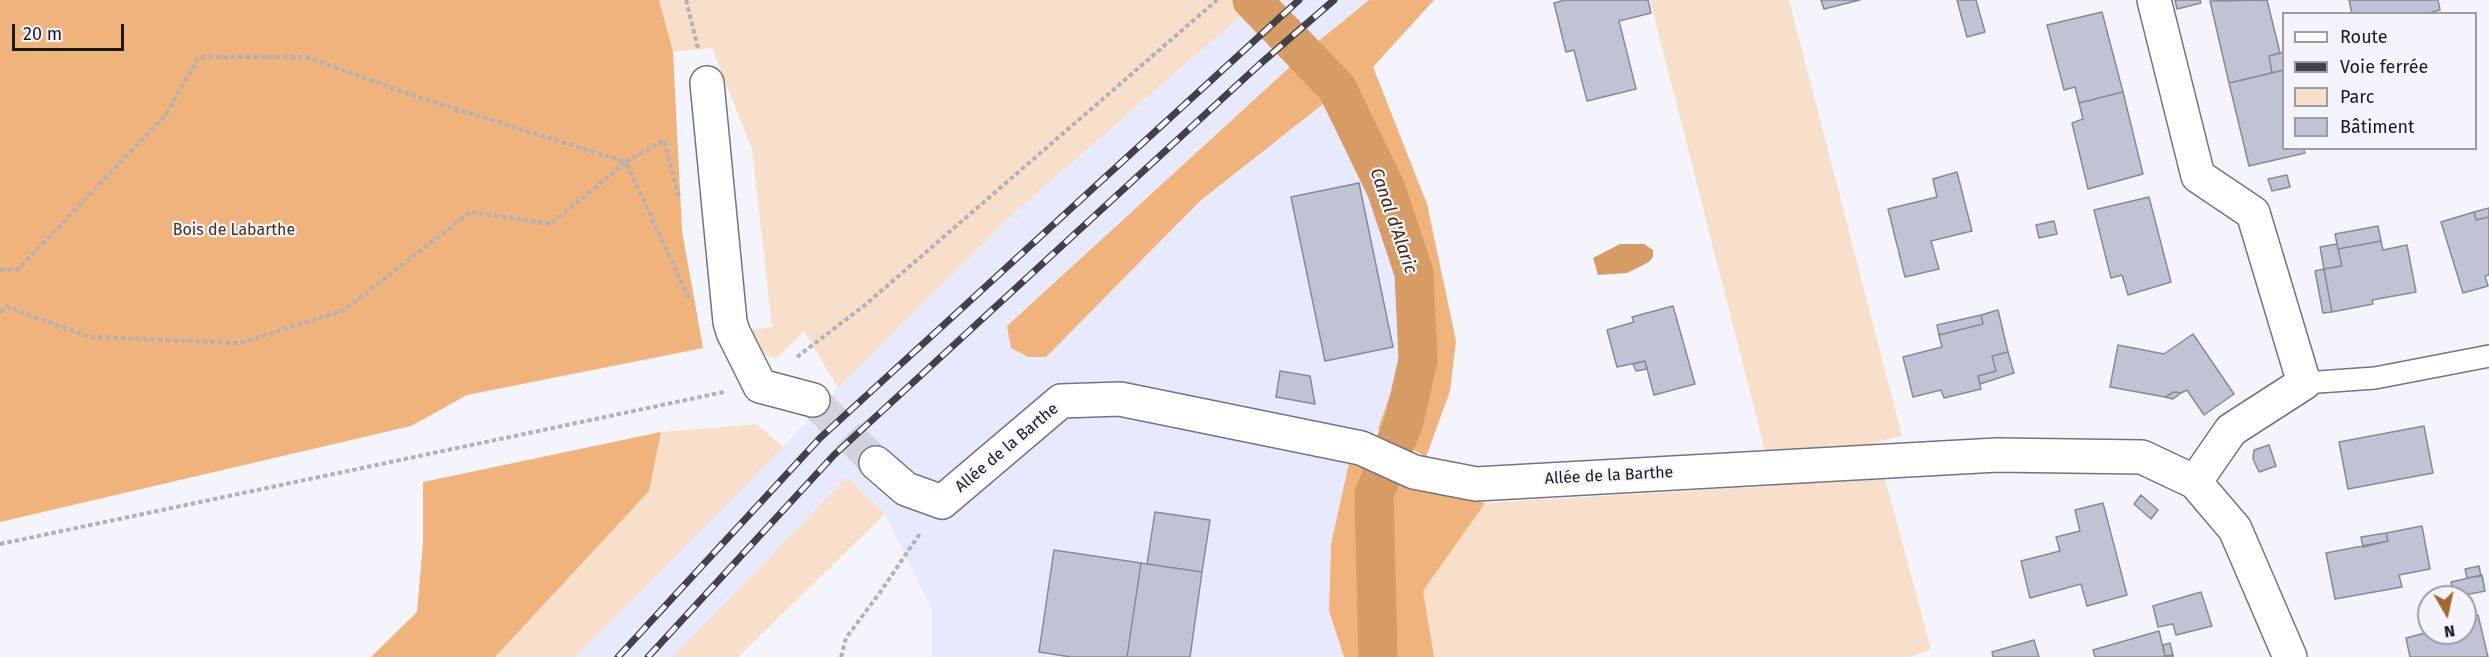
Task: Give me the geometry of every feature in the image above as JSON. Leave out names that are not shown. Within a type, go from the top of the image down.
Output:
[{"type":"street","points":[[2154,0],[2198,176],[2253,213],[2304,383],[2231,430],[2195,482]]},
{"type":"street","points":[[707,83],[730,322],[760,386],[813,400]]},
{"type":"street","name":"Allée de la Barthe","points":[[876,463],[906,489],[942,502],[1061,402],[1120,399],[1360,448],[1414,472],[1476,484],[2018,455],[2142,456],[2195,482],[2235,530],[2290,657]]},
{"type":"lane","points":[[2304,383],[2375,378],[2489,356]]},
{"type":"path","points":[[686,0],[707,83]]},
{"type":"path","points":[[0,544],[760,386],[865,305],[1217,0]]},
{"type":"path","points":[[0,270],[18,269],[165,116],[199,57],[306,57],[411,95],[626,162],[692,305]]},
{"type":"path","points":[[0,312],[7,307],[90,337],[240,343],[344,310],[470,212],[551,224],[626,162],[664,140],[681,206]]},
{"type":"path","points":[[841,657],[846,638],[942,502]]},
{"type":"shaded area","points":[[1259,0],[1369,0],[1315,44],[1007,326],[1200,201],[1323,103],[1378,211],[1406,303],[1402,360],[1378,429],[1349,463],[1331,544],[1329,611],[1344,657],[932,657],[932,609],[885,514],[847,477],[673,657],[576,657],[838,388],[1015,212]]},
{"type":"shaded area","points":[[1620,244],[1644,244],[1653,250],[1653,257],[1649,262],[1627,273],[1598,275],[1593,258]]},
{"type":"green space","name":"Bois de Labarthe","points":[[0,0],[659,0],[673,52],[682,231],[703,348],[467,395],[411,426],[0,522]]},
{"type":"green space","points":[[659,0],[1259,0],[1015,212],[838,388],[804,331],[776,359],[747,347],[733,332],[772,327],[752,149],[712,48],[673,52]]},
{"type":"green space","points":[[1369,0],[1434,0],[1373,67],[1427,204],[1456,341],[1450,391],[1426,457],[1378,429],[1402,360],[1406,303],[1378,211],[1323,104],[1200,201],[1046,357],[1028,357],[1011,348],[1007,326],[1315,44]]},
{"type":"green space","points":[[1650,0],[1789,0],[1902,436],[1875,442],[1931,649],[1910,657],[1434,657],[1423,591],[1485,503],[1774,486]]},
{"type":"green space","points":[[757,424],[783,447],[576,657],[495,657],[649,491],[661,432]]},
{"type":"green space","points":[[661,432],[649,491],[495,657],[371,657],[417,612],[423,542],[423,482]]},
{"type":"green space","points":[[1349,463],[1414,487],[1485,503],[1423,591],[1434,657],[1344,657],[1329,611],[1331,544]]},
{"type":"green space","points":[[847,477],[885,514],[738,657],[673,657]]},
{"type":"building","points":[[1565,0],[1648,0],[1651,13],[1619,21],[1636,89],[1587,101],[1574,50],[1566,52],[1554,3]]},
{"type":"building","points":[[1821,0],[1860,0],[1824,9]]},
{"type":"building","points":[[1957,0],[1976,0],[1985,32],[1967,37]]},
{"type":"building","points":[[2175,0],[2200,0],[2201,3],[2177,9]]},
{"type":"building","points":[[2267,0],[2280,53],[2269,56],[2272,73],[2229,83],[2210,1]]},
{"type":"building","points":[[2349,0],[2438,0],[2440,10],[2432,12],[2352,12]]},
{"type":"building","points":[[2102,12],[2123,92],[2079,103],[2075,87],[2064,90],[2047,25]]},
{"type":"building","points":[[2282,53],[2282,70],[2272,73],[2269,56]]},
{"type":"building","points":[[2282,70],[2282,150],[2304,150],[2305,153],[2249,166],[2229,83]]},
{"type":"building","points":[[2123,92],[2143,174],[2088,189],[2072,123],[2083,119],[2079,103]]},
{"type":"building","points":[[1957,172],[1972,231],[1931,241],[1939,269],[1905,277],[1888,209],[1937,197],[1933,179]]},
{"type":"building","points":[[2287,175],[2290,187],[2272,191],[2268,179]]},
{"type":"building","points":[[1359,183],[1393,347],[1325,361],[1291,197]]},
{"type":"building","points":[[2149,197],[2171,282],[2128,295],[2122,275],[2111,278],[2094,210]]},
{"type":"building","points":[[2489,208],[2489,217],[2476,220],[2474,212]]},
{"type":"building","points":[[2474,212],[2476,220],[2489,217],[2489,275],[2485,276],[2488,286],[2463,293],[2441,222]]},
{"type":"building","points":[[2054,221],[2057,234],[2039,238],[2036,225]]},
{"type":"building","points":[[2378,226],[2381,241],[2338,249],[2335,234]]},
{"type":"building","points":[[2381,241],[2383,250],[2407,245],[2416,292],[2372,300],[2373,304],[2332,312],[2324,269],[2342,266],[2338,249]]},
{"type":"building","points":[[2337,244],[2342,266],[2324,269],[2320,247]]},
{"type":"building","points":[[2324,269],[2332,312],[2323,313],[2315,271]]},
{"type":"building","points":[[1673,306],[1695,384],[1654,395],[1645,361],[1617,367],[1607,330],[1634,322],[1632,317]]},
{"type":"building","points":[[1998,310],[2008,352],[1992,356],[1996,371],[1978,376],[1981,389],[1944,398],[1941,390],[1913,397],[1903,357],[1942,347],[1939,335],[1983,324],[1981,315]]},
{"type":"building","points":[[1981,315],[1983,324],[1939,335],[1937,325]]},
{"type":"building","points":[[2193,334],[2234,394],[2204,415],[2187,390],[2181,393],[2174,392],[2165,397],[2110,387],[2118,345],[2164,354]]},
{"type":"building","points":[[2008,352],[2014,373],[1980,384],[1978,376],[1996,371],[1992,356]]},
{"type":"building","points":[[1645,361],[1647,369],[1636,371],[1633,364]]},
{"type":"building","points":[[1280,371],[1310,376],[1315,404],[1276,397]]},
{"type":"building","points":[[2174,392],[2181,393],[2173,399],[2165,397]]},
{"type":"building","points":[[2424,426],[2433,473],[2348,489],[2339,442]]},
{"type":"building","points":[[2269,445],[2276,466],[2259,472],[2253,459],[2254,450]]},
{"type":"building","points":[[2141,495],[2158,510],[2151,519],[2134,504]]},
{"type":"building","points":[[2103,503],[2127,595],[2087,606],[2081,584],[2030,598],[2021,561],[2060,551],[2056,537],[2080,531],[2075,510]]},
{"type":"building","points":[[1155,512],[1210,520],[1202,572],[1147,564]]},
{"type":"building","points":[[2422,526],[2430,569],[2399,575],[2402,587],[2335,599],[2326,553],[2388,541],[2386,533]]},
{"type":"building","points":[[2386,533],[2388,541],[2363,547],[2361,537]]},
{"type":"building","points":[[1054,550],[1141,563],[1127,657],[1071,657],[1039,652]]},
{"type":"building","points":[[1141,563],[1202,572],[1190,657],[1127,657]]},
{"type":"building","points":[[2479,566],[2481,576],[2467,578],[2465,569]]},
{"type":"building","points":[[2482,575],[2485,591],[2477,593],[2477,585],[2452,585],[2451,582]]},
{"type":"building","points":[[2201,592],[2212,626],[2176,635],[2173,624],[2158,627],[2153,606]]},
{"type":"building","points":[[2477,615],[2488,657],[2410,657],[2406,638],[2417,635],[2417,645],[2477,645]]},
{"type":"building","points":[[2159,631],[2165,656],[2173,655],[2173,657],[2095,657],[2093,650]]},
{"type":"building","points":[[2034,640],[2039,657],[1993,657],[1992,652]]},
{"type":"building","points":[[2170,643],[2173,655],[2165,656],[2163,645]]},
{"type":"waterway","name":"Canal d'Alaric","points":[[1252,0],[1337,88],[1386,189],[1414,273],[1418,360],[1404,422],[1374,494],[1378,657]]},
{"type":"tunnel","points":[[813,400],[876,463]]},
{"type":"railway","points":[[618,657],[820,438],[1299,0]]},
{"type":"railway","points":[[648,657],[834,455],[1260,64],[1334,0]]}]
